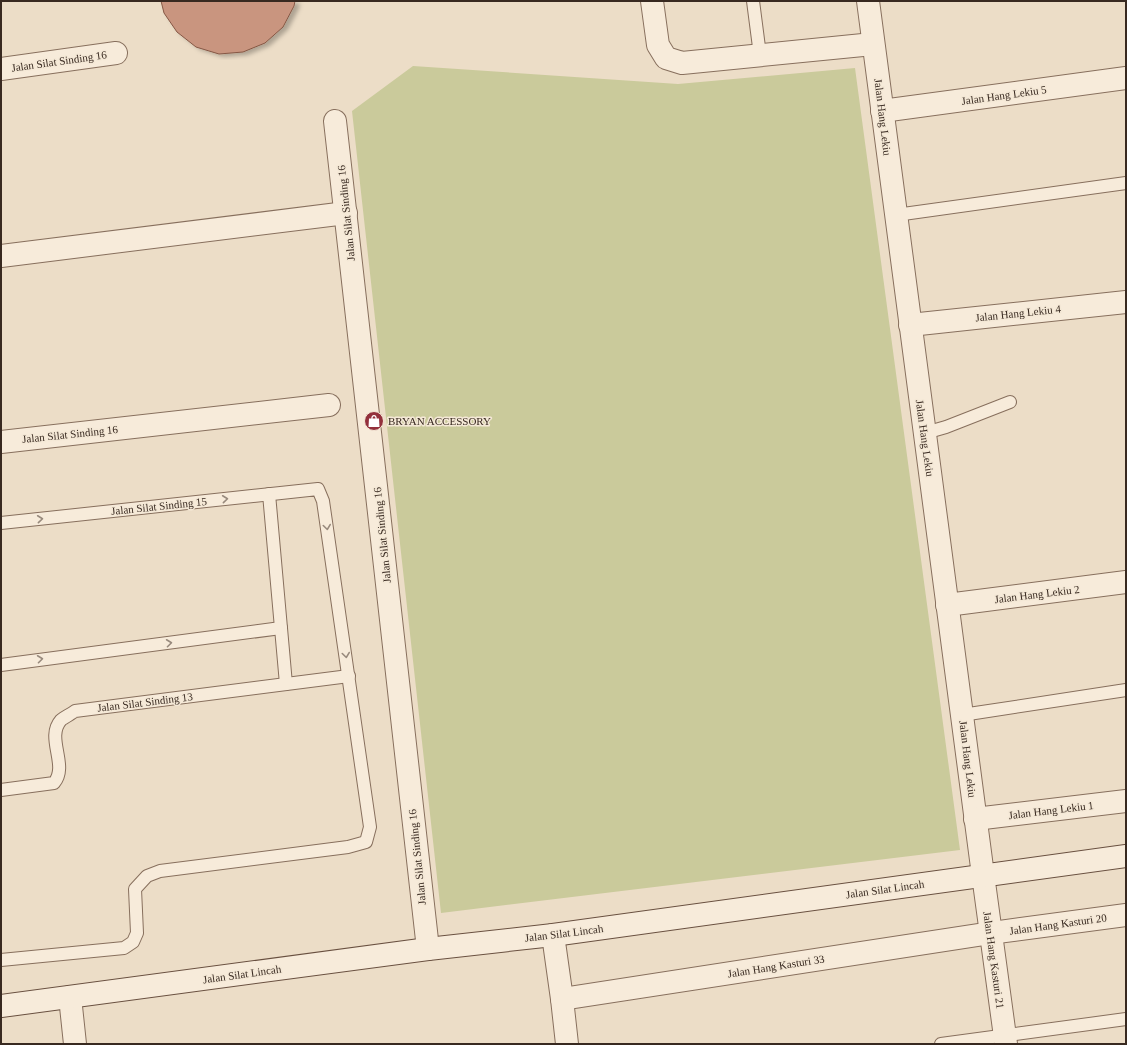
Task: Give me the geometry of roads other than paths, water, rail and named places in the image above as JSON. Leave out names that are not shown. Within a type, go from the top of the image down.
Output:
[{"type":"street","points":[[652,1],[658,45],[666,58],[682,63],[874,44]]},
{"type":"street","name":"Jalan Hang Lekiu","points":[[868,1],[983,875]]},
{"type":"street","name":"Jalan Silat Sinding 16","points":[[1,69],[116,53]]},
{"type":"street","name":"Jalan Hang Lekiu 5","points":[[882,111],[1126,78]]},
{"type":"street","name":"Jalan Silat Sinding 16","points":[[335,120],[428,949]]},
{"type":"street","points":[[1,256],[346,213]]},
{"type":"street","name":"Jalan Hang Lekiu 4","points":[[910,325],[1126,302]]},
{"type":"street","name":"Jalan Silat Sinding 16","points":[[1,442],[329,404]]},
{"type":"street","name":"Jalan Hang Lekiu 2","points":[[947,605],[1126,582]]},
{"type":"street","name":"Jalan Hang Lekiu 1","points":[[975,819],[1126,801]]},
{"type":"street","name":"Jalan Silat Lincah","points":[[1,1006],[428,949],[553,935],[1126,856]]},
{"type":"street","name":"Jalan Hang Kasturi 21","points":[[983,875],[1006,1039]]},
{"type":"street","name":"Jalan Hang Kasturi 20","points":[[991,933],[1126,915]]},
{"type":"street","name":"Jalan Hang Kasturi 33","points":[[562,999],[991,933]]},
{"type":"street","points":[[553,935],[567,1044]]},
{"type":"street","points":[[70,997],[75,1044]]},
{"type":"lane","points":[[753,1],[760,55]]},
{"type":"lane","points":[[896,215],[1126,182]]},
{"type":"lane","points":[[924,433],[946,427],[1010,402]]},
{"type":"lane","name":"Jalan Silat Sinding 15","points":[[1,523],[318,489],[323,500],[349,676]]},
{"type":"lane","points":[[269,494],[286,684]]},
{"type":"lane","points":[[1,664],[281,628]]},
{"type":"lane","points":[[1,960],[124,948],[133,942],[137,933],[135,889],[147,876],[160,871],[348,847],[366,842],[370,827],[349,676]]},
{"type":"lane","name":"Jalan Silat Sinding 13","points":[[1,790],[54,783],[58,778],[59,769],[54,733],[62,720],[75,712],[349,676]]},
{"type":"lane","points":[[962,715],[1126,690]]},
{"type":"lane","points":[[941,1044],[1006,1039],[1126,1019]]},
{"type":"place","name":"BRYAN ACCESSORY","points":[[374,421]]}]
